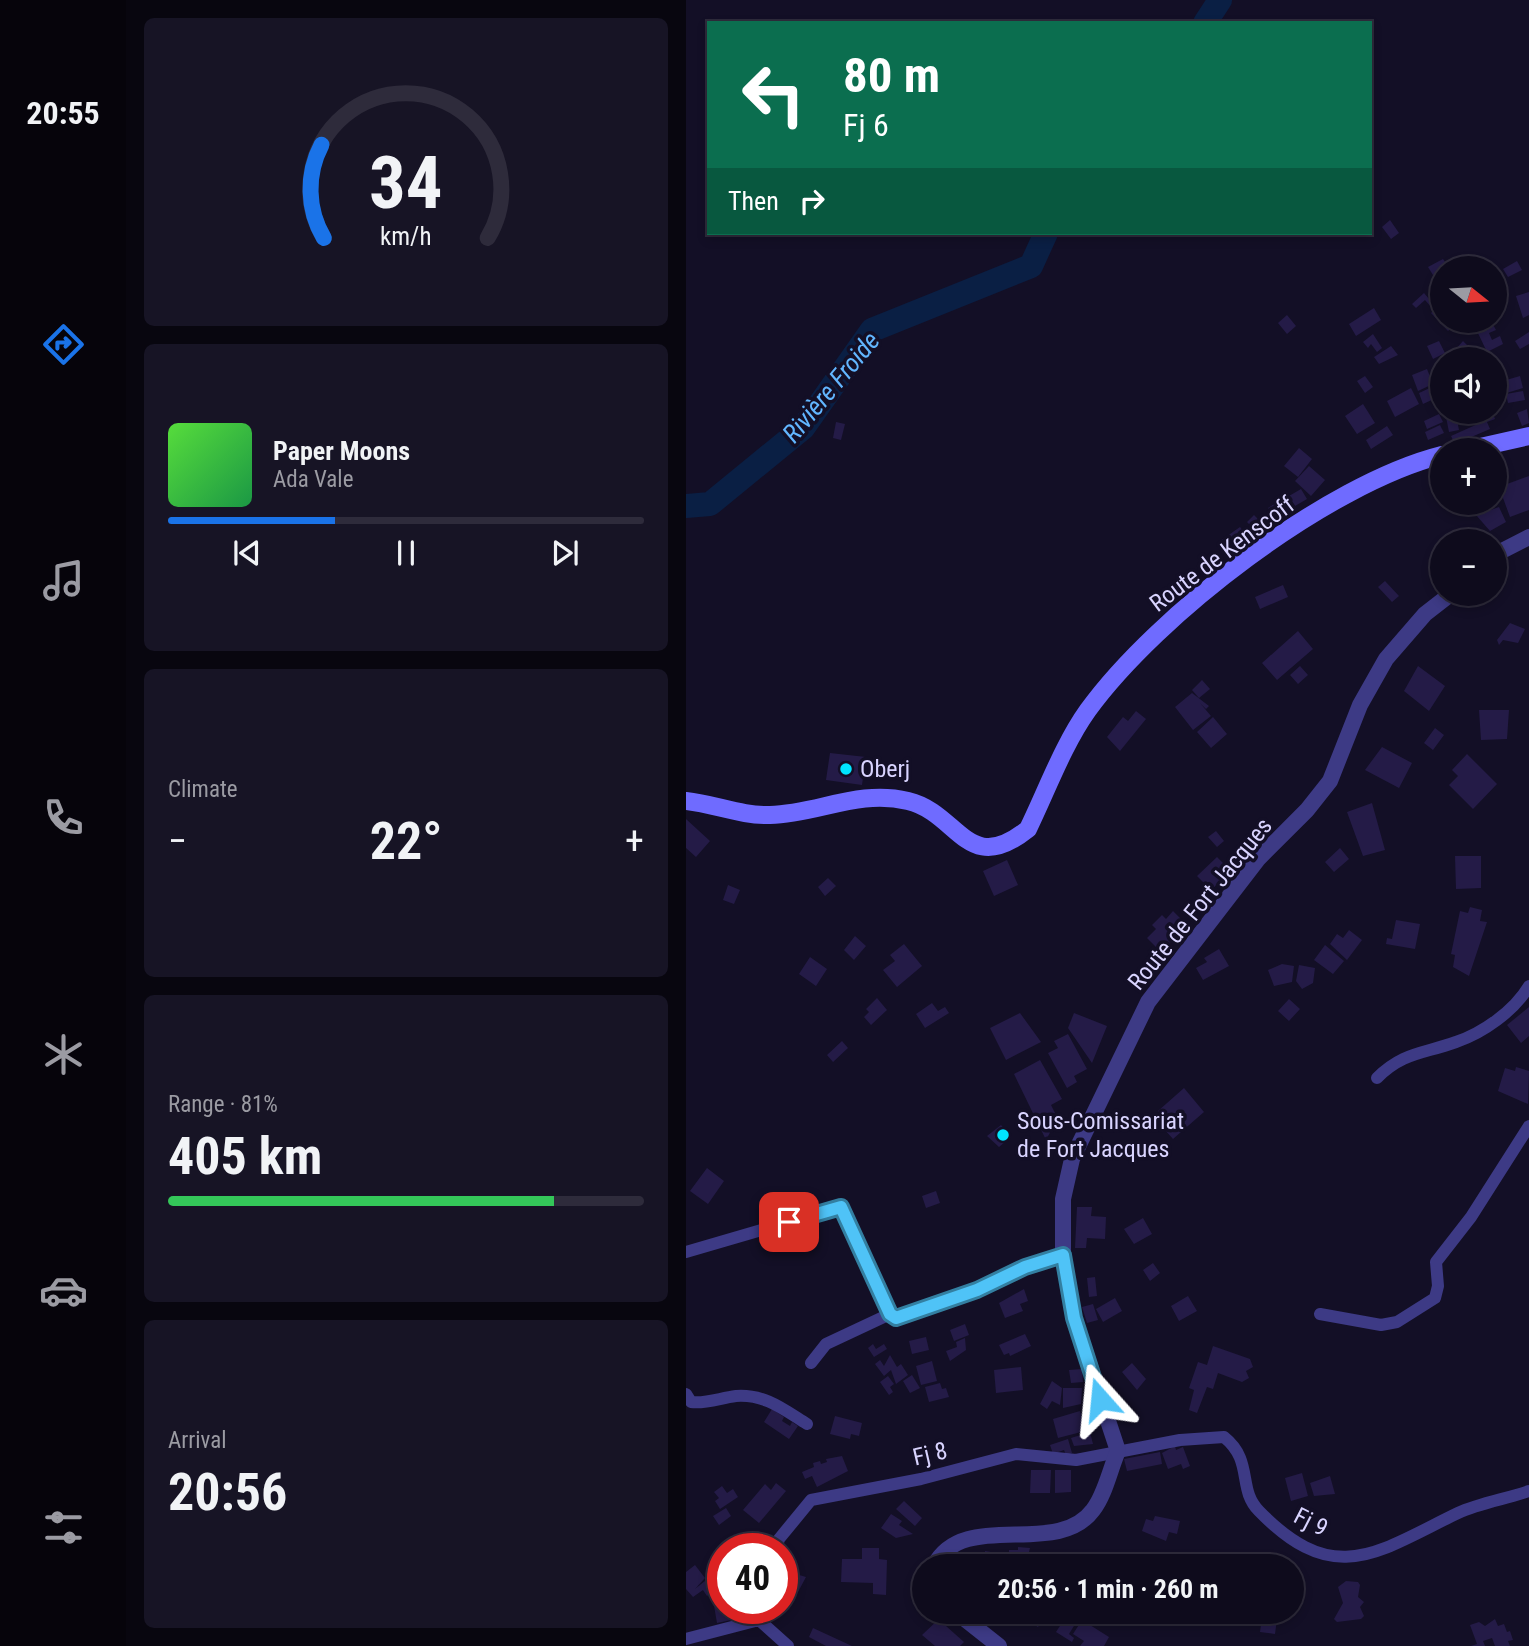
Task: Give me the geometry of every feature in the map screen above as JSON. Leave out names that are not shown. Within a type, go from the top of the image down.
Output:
[{"type":"main road","points":[[1507,441],[1529,436]]},
{"type":"main road","name":"Route de Kenscoff","points":[[686,800],[749,815],[774,815],[848,799],[910,801],[967,842],[988,849],[1013,841],[1028,829],[1087,711],[1146,643],[1186,605],[1275,540],[1332,504],[1392,472],[1430,460]]},
{"type":"street","points":[[1507,548],[1529,537]]},
{"type":"street","name":"Route de Fort Jacques","points":[[1118,1451],[1074,1318],[1063,1255],[1063,1199],[1072,1159],[1148,1002],[1258,859],[1307,810],[1330,781],[1360,705],[1386,659],[1435,606]]},
{"type":"street","points":[[1377,1078],[1394,1061],[1457,1042],[1506,1014],[1521,1000],[1529,986]]},
{"type":"street","points":[[1320,1314],[1381,1325],[1397,1322],[1435,1298],[1438,1286],[1436,1262],[1471,1217],[1529,1126]]},
{"type":"street","points":[[686,1252],[841,1207],[890,1314],[896,1318],[1063,1255]]},
{"type":"street","points":[[811,1363],[826,1345],[890,1314]]},
{"type":"street","points":[[686,1394],[691,1402],[700,1403],[736,1396],[764,1398],[807,1424]]},
{"type":"street","name":"Fj 9","points":[[1118,1451],[1180,1440],[1224,1437],[1237,1447],[1243,1459],[1248,1493],[1255,1508],[1300,1546],[1339,1557],[1364,1557],[1393,1548],[1461,1511],[1529,1491]]},
{"type":"street","points":[[942,1554],[967,1539],[1065,1529],[1083,1521],[1099,1500],[1118,1451]]},
{"type":"street","name":"Fj 8","points":[[784,1533],[811,1500],[921,1479],[1016,1454],[1076,1460],[1118,1451]]},
{"type":"street","points":[[686,1639],[730,1624]]},
{"type":"street","points":[[769,1624],[788,1646]]},
{"type":"street","points":[[971,1624],[999,1646]]},
{"type":"building","points":[[1390,220],[1399,233],[1391,239],[1382,227]]},
{"type":"building","points":[[1517,261],[1522,270],[1508,277],[1507,267]]},
{"type":"building","points":[[1529,292],[1529,315],[1523,318],[1516,296]]},
{"type":"building","points":[[1424,293],[1430,300],[1430,306],[1425,300],[1416,308],[1412,304]]},
{"type":"building","points":[[1374,308],[1381,320],[1356,336],[1349,324]]},
{"type":"building","points":[[1287,315],[1296,326],[1287,334],[1278,323]]},
{"type":"building","points":[[1529,332],[1529,344],[1520,349],[1515,341]]},
{"type":"building","points":[[1478,333],[1489,333],[1492,340],[1500,336],[1503,344],[1485,347]]},
{"type":"building","points":[[1373,334],[1382,348],[1377,352],[1371,344],[1368,348],[1363,342]]},
{"type":"building","points":[[1439,341],[1442,347],[1430,347],[1430,352],[1427,346]]},
{"type":"building","points":[[1463,341],[1469,347],[1458,347]]},
{"type":"building","points":[[1391,346],[1398,355],[1379,364],[1374,357]]},
{"type":"building","points":[[1427,369],[1430,385],[1418,391],[1412,375]]},
{"type":"building","points":[[1365,376],[1373,387],[1365,393],[1357,381]]},
{"type":"building","points":[[1520,376],[1523,388],[1507,393],[1507,380]]},
{"type":"building","points":[[1411,388],[1419,404],[1395,417],[1387,401]]},
{"type":"building","points":[[1430,388],[1430,401],[1423,404],[1419,393]]},
{"type":"building","points":[[1523,391],[1525,400],[1508,403],[1507,394]]},
{"type":"building","points":[[1363,404],[1375,423],[1357,434],[1345,416]]},
{"type":"building","points":[[1527,409],[1529,423],[1522,426],[1517,413]]},
{"type":"building","points":[[1430,418],[1430,424],[1438,424],[1427,429],[1424,421]]},
{"type":"building","points":[[836,422],[845,424],[841,440],[833,438]]},
{"type":"building","points":[[1447,424],[1458,424],[1459,430],[1449,432]]},
{"type":"building","points":[[1478,424],[1488,424],[1490,429],[1469,438],[1451,436]]},
{"type":"building","points":[[1440,425],[1444,433],[1428,440],[1425,432]]},
{"type":"building","points":[[1387,426],[1393,435],[1371,449],[1366,440]]},
{"type":"building","points":[[1299,448],[1312,459],[1298,477],[1284,466]]},
{"type":"building","points":[[1309,466],[1325,480],[1311,496],[1295,481]]},
{"type":"building","points":[[1529,476],[1529,510],[1510,517],[1507,509],[1507,484]]},
{"type":"building","points":[[1301,489],[1307,499],[1295,506],[1289,496]]},
{"type":"building","points":[[1284,498],[1289,508],[1274,517],[1268,508]]},
{"type":"building","points":[[1254,515],[1265,526],[1258,533],[1247,522]]},
{"type":"building","points":[[1476,515],[1503,515],[1506,522],[1488,529]]},
{"type":"building","points":[[1240,527],[1247,536],[1227,550],[1220,541]]},
{"type":"building","points":[[1385,581],[1399,596],[1392,602],[1378,587]]},
{"type":"building","points":[[1283,585],[1288,597],[1260,609],[1255,597]]},
{"type":"building","points":[[1510,623],[1525,629],[1518,643],[1503,640],[1499,645],[1497,640]]},
{"type":"building","points":[[1298,631],[1313,649],[1277,680],[1262,663]]},
{"type":"building","points":[[1300,666],[1308,675],[1298,684],[1290,675]]},
{"type":"building","points":[[1418,666],[1445,686],[1429,711],[1404,691]]},
{"type":"building","points":[[1202,680],[1210,689],[1199,698],[1192,690]]},
{"type":"building","points":[[1192,693],[1209,706],[1206,709],[1200,703],[1211,716],[1193,730],[1175,707]]},
{"type":"building","points":[[1479,710],[1509,710],[1507,739],[1481,740]]},
{"type":"building","points":[[1136,711],[1146,719],[1120,751],[1107,737],[1123,717],[1128,721]]},
{"type":"building","points":[[1213,717],[1227,734],[1211,748],[1197,732]]},
{"type":"building","points":[[1435,728],[1444,735],[1433,750],[1424,743]]},
{"type":"building","points":[[1382,747],[1412,763],[1399,788],[1365,770]]},
{"type":"building","name":"Oberj","points":[[830,753],[866,757],[862,785],[826,780]]},
{"type":"building","points":[[1467,754],[1497,784],[1473,809],[1449,785],[1458,776],[1452,770]]},
{"type":"building","points":[[1372,803],[1385,850],[1363,856],[1347,812]]},
{"type":"building","points":[[686,819],[710,841],[696,857],[686,848]]},
{"type":"building","points":[[1216,831],[1224,841],[1217,847],[1208,837]]},
{"type":"building","points":[[1340,848],[1349,859],[1334,872],[1325,862]]},
{"type":"building","points":[[1455,856],[1481,856],[1481,888],[1456,889]]},
{"type":"building","points":[[1217,857],[1231,871],[1211,890],[1197,876]]},
{"type":"building","points":[[1007,860],[1018,885],[994,896],[983,871]]},
{"type":"building","points":[[828,878],[836,886],[825,896],[818,887]]},
{"type":"building","points":[[728,885],[740,890],[734,904],[723,900]]},
{"type":"building","points":[[1470,907],[1482,910],[1480,921],[1487,922],[1469,976],[1453,967],[1455,955],[1451,954],[1460,911],[1468,913]]},
{"type":"building","points":[[1173,911],[1187,925],[1161,952],[1147,938],[1156,929],[1152,925],[1162,915],[1166,919]]},
{"type":"building","points":[[1396,920],[1420,924],[1415,949],[1386,944],[1387,938],[1392,939]]},
{"type":"building","points":[[1349,930],[1362,940],[1347,960],[1330,944],[1337,934],[1343,938]]},
{"type":"building","points":[[855,936],[866,946],[854,960],[844,950]]},
{"type":"building","points":[[904,944],[922,966],[897,987],[883,970],[895,961],[890,955]]},
{"type":"building","points":[[1325,945],[1344,961],[1333,974],[1314,960]]},
{"type":"building","points":[[1219,949],[1229,966],[1203,980],[1196,968],[1207,962],[1204,958]]},
{"type":"building","points":[[810,957],[827,969],[816,986],[799,974]]},
{"type":"building","points":[[1282,964],[1294,966],[1292,982],[1274,986],[1268,970]]},
{"type":"building","points":[[1299,965],[1315,968],[1313,983],[1302,989],[1296,981]]},
{"type":"building","points":[[877,998],[887,1010],[871,1025],[864,1017],[869,1012],[866,1009]]},
{"type":"building","points":[[1289,999],[1300,1009],[1289,1021],[1278,1011]]},
{"type":"building","points":[[932,1003],[938,1011],[945,1007],[949,1013],[925,1028],[916,1014]]},
{"type":"building","points":[[1529,1007],[1529,1036],[1521,1043],[1507,1025]]},
{"type":"building","points":[[1020,1013],[1041,1042],[1006,1060],[990,1028]]},
{"type":"building","points":[[1074,1013],[1107,1026],[1092,1063],[1068,1028]]},
{"type":"building","points":[[1068,1034],[1087,1069],[1074,1076],[1077,1082],[1067,1088],[1048,1053],[1058,1048],[1054,1041]]},
{"type":"building","points":[[842,1041],[848,1048],[833,1062],[827,1055]]},
{"type":"building","points":[[1040,1060],[1062,1099],[1051,1105],[1055,1113],[1048,1117],[1053,1127],[1046,1140],[1014,1074]]},
{"type":"building","points":[[1516,1067],[1529,1071],[1528,1104],[1498,1091],[1505,1068],[1515,1071]]},
{"type":"building","points":[[1184,1088],[1204,1112],[1173,1139],[1165,1130],[1170,1125],[1158,1111]]},
{"type":"building","points":[[1001,1125],[1011,1137],[999,1147],[987,1136]]},
{"type":"building","points":[[707,1168],[724,1181],[708,1204],[690,1191]]},
{"type":"building","points":[[936,1191],[940,1203],[926,1208],[922,1196]]},
{"type":"building","points":[[1077,1207],[1092,1207],[1091,1216],[1106,1217],[1105,1239],[1087,1238],[1086,1248],[1075,1248]]},
{"type":"building","points":[[1143,1218],[1152,1234],[1134,1244],[1124,1229]]},
{"type":"building","points":[[1153,1263],[1160,1273],[1150,1281],[1143,1270]]},
{"type":"building","points":[[1095,1277],[1097,1296],[1089,1297],[1087,1278]]},
{"type":"building","points":[[1024,1289],[1028,1301],[1020,1304],[1023,1311],[1005,1318],[999,1303]]},
{"type":"building","points":[[1188,1296],[1197,1311],[1179,1321],[1171,1306]]},
{"type":"building","points":[[1115,1298],[1122,1311],[1103,1322],[1096,1309]]},
{"type":"building","points":[[1093,1304],[1098,1320],[1087,1323],[1082,1307]]},
{"type":"building","points":[[965,1324],[969,1335],[954,1341],[950,1330]]},
{"type":"building","points":[[1025,1334],[1031,1346],[1010,1356],[1009,1353],[1004,1355],[999,1345]]},
{"type":"building","points":[[926,1337],[929,1350],[912,1354],[909,1341]]},
{"type":"building","points":[[965,1338],[966,1350],[950,1361],[946,1351],[957,1347],[956,1342]]},
{"type":"building","points":[[873,1344],[876,1349],[884,1344],[887,1349],[874,1357],[868,1348]]},
{"type":"building","points":[[1213,1346],[1250,1359],[1253,1367],[1246,1371],[1249,1378],[1242,1382],[1218,1373],[1213,1389],[1207,1387],[1197,1413],[1189,1410],[1194,1390],[1189,1388],[1198,1362],[1207,1365]]},
{"type":"building","points":[[890,1355],[897,1367],[901,1364],[908,1375],[896,1384],[891,1370],[884,1376],[875,1364],[880,1360],[884,1366]]},
{"type":"building","points":[[932,1361],[937,1381],[921,1385],[916,1366]]},
{"type":"building","points":[[1132,1363],[1146,1379],[1137,1390],[1122,1372]]},
{"type":"building","points":[[1021,1367],[1023,1390],[996,1393],[994,1370]]},
{"type":"building","points":[[1082,1369],[1083,1382],[1071,1383],[1069,1370]]},
{"type":"building","points":[[912,1375],[920,1388],[910,1393],[903,1381]]},
{"type":"building","points":[[888,1376],[894,1384],[890,1387],[893,1392],[889,1395],[880,1382]]},
{"type":"building","points":[[1052,1381],[1062,1388],[1060,1405],[1052,1401],[1047,1409],[1040,1404]]},
{"type":"building","points":[[940,1383],[942,1389],[946,1388],[949,1397],[929,1402],[925,1387]]},
{"type":"building","points":[[1063,1388],[1082,1388],[1081,1404],[1063,1408]]},
{"type":"building","points":[[772,1409],[784,1417],[782,1421],[790,1426],[792,1422],[798,1426],[789,1439],[764,1422]]},
{"type":"building","points":[[1080,1411],[1085,1431],[1058,1438],[1053,1419]]},
{"type":"building","points":[[835,1416],[862,1423],[859,1436],[851,1434],[850,1439],[830,1434]]},
{"type":"building","points":[[1090,1432],[1093,1444],[1074,1446],[1071,1438]]},
{"type":"building","points":[[1068,1439],[1072,1453],[1066,1455],[1064,1450],[1053,1454],[1050,1445]]},
{"type":"building","points":[[1175,1446],[1176,1450],[1183,1447],[1190,1466],[1183,1469],[1181,1464],[1168,1469],[1162,1453]]},
{"type":"building","points":[[1160,1452],[1162,1464],[1127,1471],[1124,1459]]},
{"type":"building","points":[[842,1456],[848,1471],[817,1487],[812,1476],[805,1479],[802,1472],[814,1467],[813,1463],[820,1461],[821,1464],[827,1462],[826,1459]]},
{"type":"building","points":[[1031,1470],[1051,1470],[1050,1493],[1030,1493]]},
{"type":"building","points":[[1055,1470],[1071,1470],[1071,1492],[1055,1493]]},
{"type":"building","points":[[1302,1473],[1308,1496],[1291,1501],[1285,1478]]},
{"type":"building","points":[[1330,1476],[1335,1494],[1314,1496],[1310,1483]]},
{"type":"building","points":[[776,1483],[786,1491],[759,1523],[743,1510],[765,1484],[771,1490]]},
{"type":"building","points":[[722,1486],[727,1493],[733,1489],[738,1497],[720,1509],[715,1501],[719,1498],[714,1492]]},
{"type":"building","points":[[904,1501],[922,1518],[915,1526],[896,1509]]},
{"type":"building","points":[[726,1508],[731,1516],[719,1525],[713,1516]]},
{"type":"building","points":[[891,1514],[902,1521],[899,1525],[913,1534],[896,1538],[881,1528]]},
{"type":"building","points":[[1155,1516],[1180,1521],[1177,1534],[1169,1532],[1166,1541],[1142,1531],[1146,1519],[1153,1521]]},
{"type":"building","points":[[1018,1547],[1030,1548],[1029,1552],[1035,1554],[1009,1554],[1009,1550],[1018,1550]]},
{"type":"building","points":[[862,1548],[879,1548],[879,1559],[887,1560],[886,1595],[873,1594],[873,1583],[841,1582],[842,1559],[862,1559]]},
{"type":"building","points":[[695,1565],[705,1578],[695,1589],[707,1579],[707,1596],[703,1590],[693,1597],[686,1589],[686,1572]]},
{"type":"building","points":[[798,1575],[806,1577],[798,1592]]},
{"type":"building","points":[[1346,1581],[1358,1582],[1360,1585],[1358,1597],[1364,1602],[1360,1607],[1364,1616],[1361,1619],[1337,1622],[1334,1619],[1343,1603],[1338,1587]]},
{"type":"building","points":[[1495,1619],[1498,1626],[1504,1624],[1507,1632],[1510,1631],[1513,1640],[1508,1641],[1510,1646],[1495,1646],[1492,1638],[1483,1641],[1485,1646],[1471,1646],[1477,1644],[1470,1625],[1479,1622],[1485,1626]]},
{"type":"building","points":[[934,1624],[948,1624],[946,1626],[964,1642],[960,1646],[935,1646],[922,1635]]},
{"type":"building","points":[[1061,1624],[1075,1624],[1069,1634],[1074,1638],[1072,1642],[1056,1632]]},
{"type":"building","points":[[1079,1624],[1088,1624],[1109,1637],[1104,1646],[1080,1646],[1084,1641],[1073,1634]]},
{"type":"building","points":[[1261,1624],[1276,1624],[1275,1634],[1260,1632]]},
{"type":"building","points":[[813,1628],[852,1646],[826,1646],[809,1637]]},
{"type":"waterway","name":"Rivière Froide","points":[[1206,21],[1220,0]]},
{"type":"waterway","name":"Rivière Froide","points":[[686,506],[710,504],[803,428],[872,330],[1031,266],[1045,235]]},
{"type":"place","name":"Oberj","points":[[846,769]]},
{"type":"place","name":"Sous-Comissariat de Fort Jacques","points":[[1003,1135]]},
{"type":"route","points":[[789,1222],[841,1207],[890,1314],[896,1318],[977,1290],[1025,1267],[1063,1255],[1074,1318],[1100,1399]]}]
